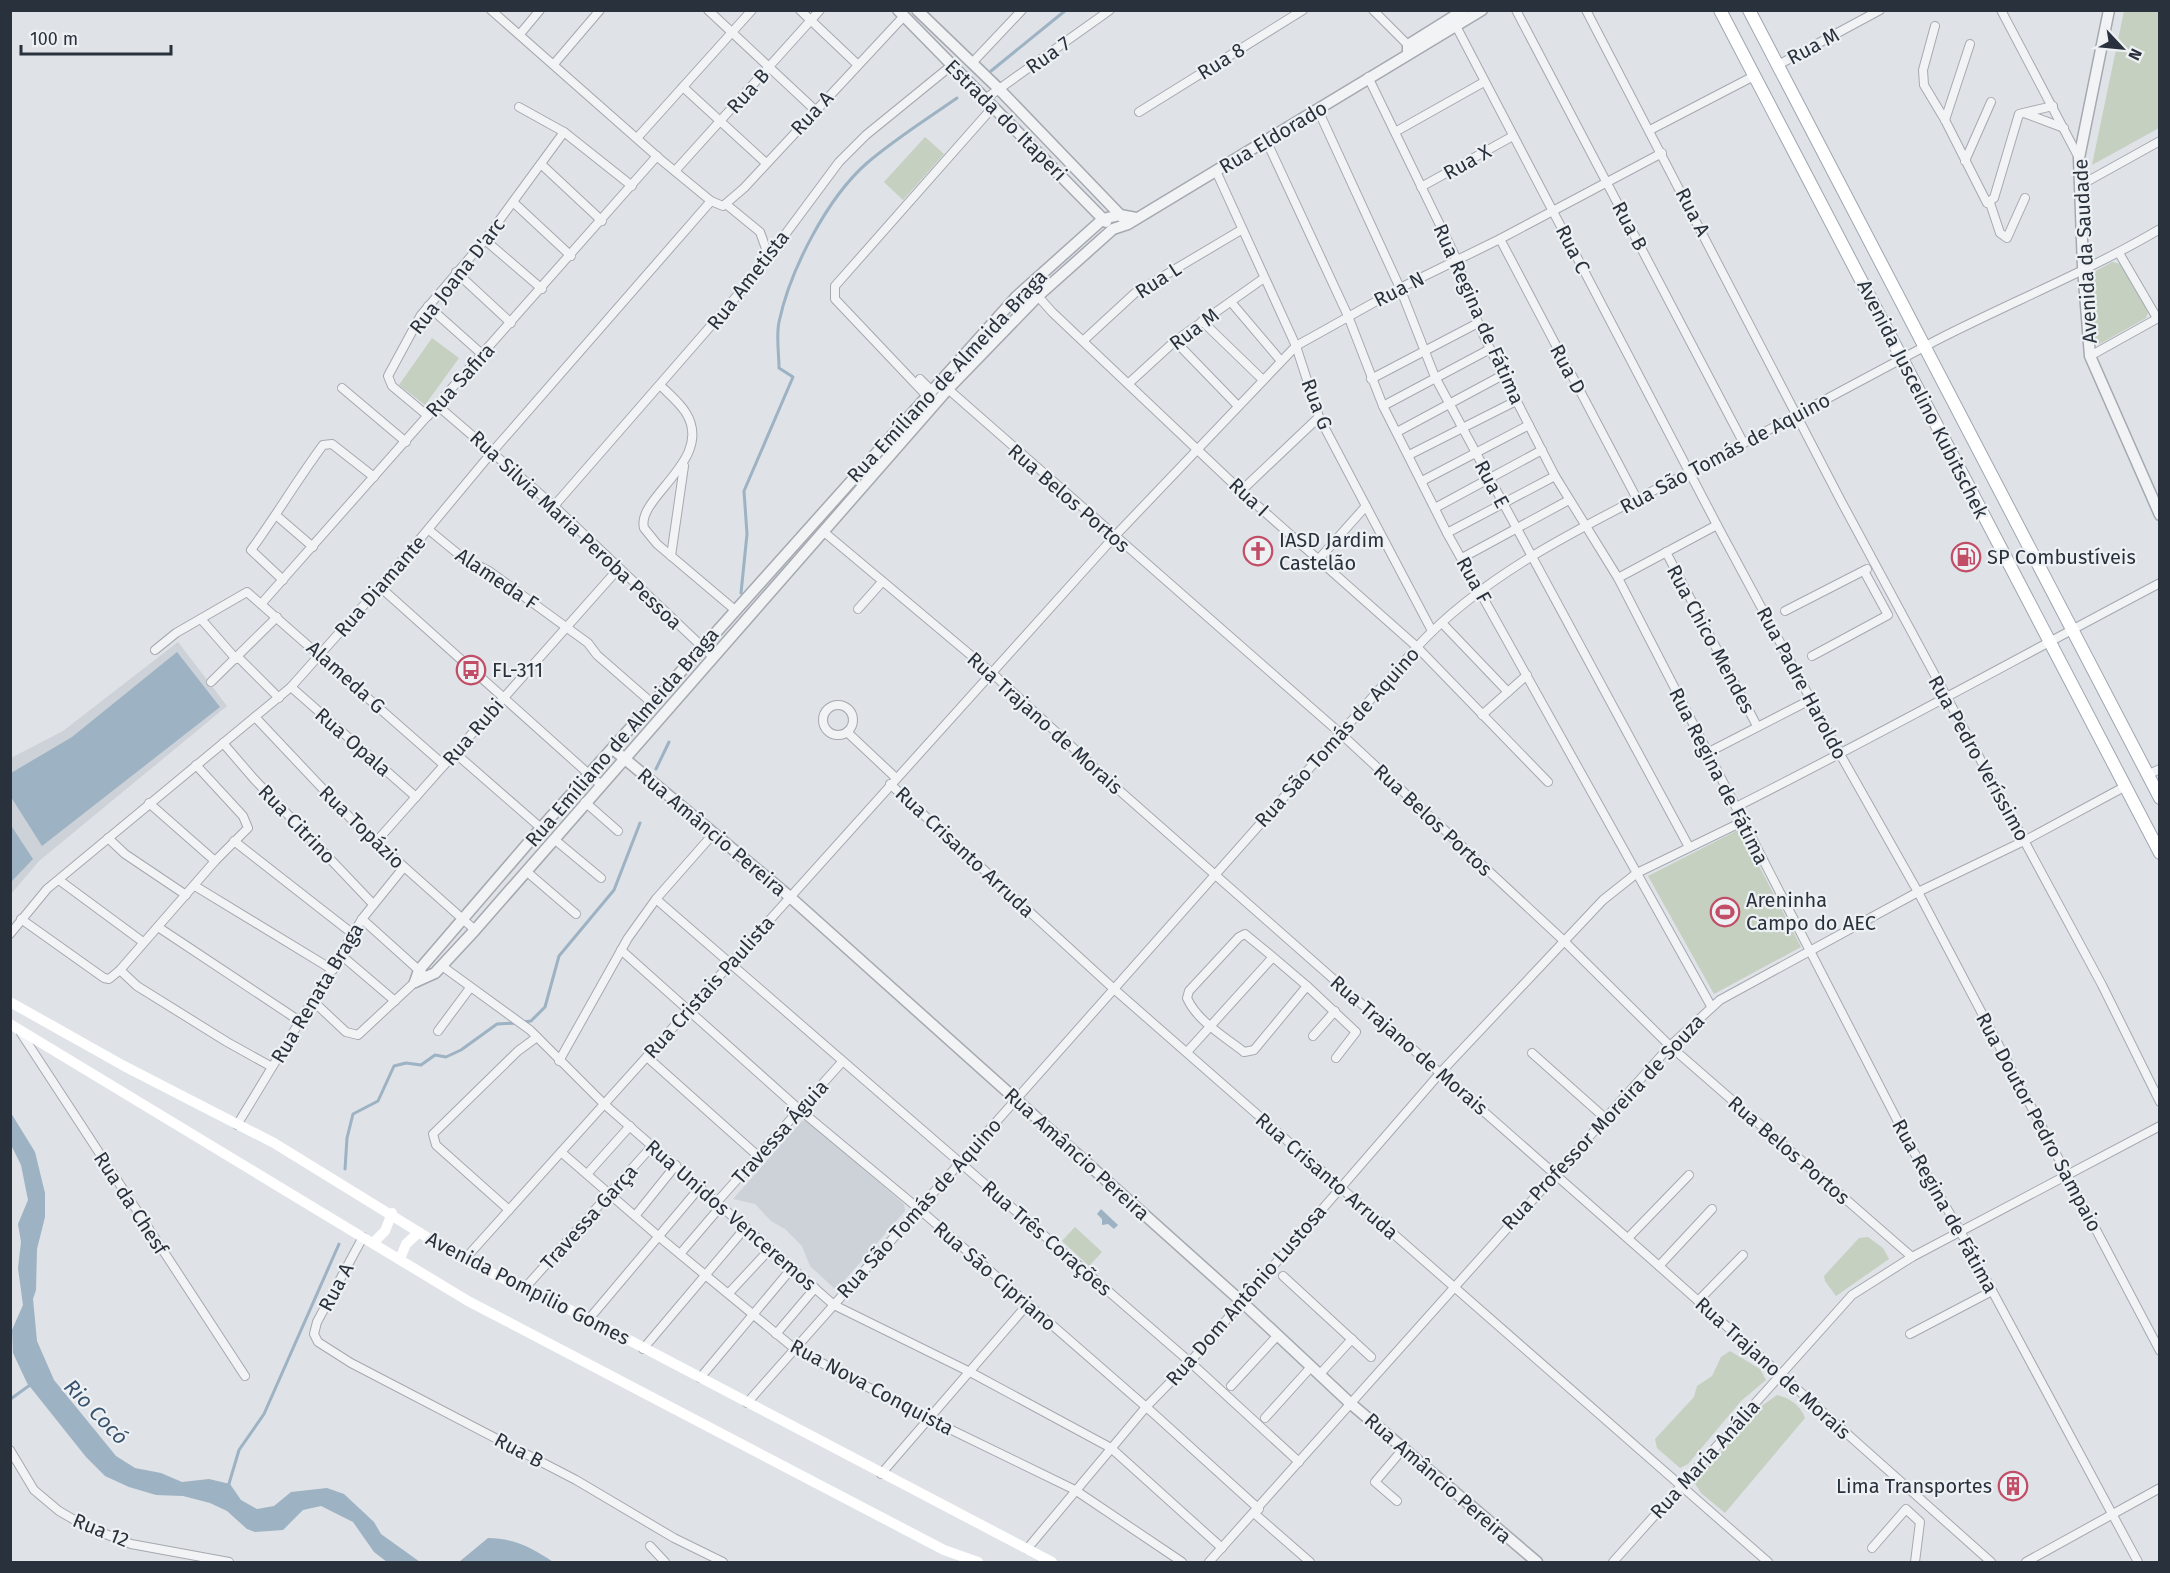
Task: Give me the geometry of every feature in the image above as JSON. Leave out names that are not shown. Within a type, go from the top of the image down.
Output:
[{"type":"main road","name":"Avenida Juscelino Kubitschek","points":[[1720,10],[2160,853]]},
{"type":"main road","name":"Avenida Juscelino Kubitschek","points":[[1749,10],[2160,798]]},
{"type":"main road","name":"Avenida Pompílio Gomes","points":[[10,1002],[124,1066],[237,1125],[392,1213],[464,1260],[589,1319],[1052,1563]]},
{"type":"main road","name":"Avenida Pompílio Gomes","points":[[15,1027],[468,1301],[944,1550],[978,1563]]},
{"type":"main road","points":[[373,1243],[385,1232],[392,1213]]},
{"type":"main road","points":[[400,1259],[406,1244],[419,1232]]},
{"type":"street","points":[[491,10],[675,171],[760,232],[769,257]]},
{"type":"street","points":[[520,34],[540,10]]},
{"type":"street","points":[[554,64],[600,10]]},
{"type":"street","points":[[708,10],[815,110]]},
{"type":"street","points":[[637,138],[752,10]]},
{"type":"street","points":[[800,10],[858,65]]},
{"type":"street","name":"Rua B","points":[[675,171],[820,10]]},
{"type":"street","name":"Estrada do Itaperi","points":[[917,10],[1128,219]]},
{"type":"street","points":[[972,63],[1022,10]]},
{"type":"street","name":"Rua 7","points":[[985,99],[1110,10]]},
{"type":"street","name":"Rua 8","points":[[1139,112],[1303,10]]},
{"type":"street","points":[[1373,10],[1410,50]]},
{"type":"street","name":"Rua Eldorado","points":[[1128,219],[1216,171],[1318,110],[1410,50],[1464,10]]},
{"type":"street","name":"Rua Eldorado","points":[[1410,50],[1482,10]]},
{"type":"street","name":"Rua B","points":[[1516,10],[1743,442]]},
{"type":"street","name":"Rua A","points":[[1586,10],[1798,415]]},
{"type":"street","name":"Rua M","points":[[1778,65],[1869,13],[1880,10]]},
{"type":"street","points":[[2001,10],[2079,158]]},
{"type":"street","name":"Avenida da Saudade","points":[[2109,10],[2079,158],[2083,267],[2090,356],[2154,490],[2160,515]]},
{"type":"street","name":"Estrada do Itaperi","points":[[901,13],[1113,229]]},
{"type":"street","name":"Rua A","points":[[719,204],[766,163],[858,65],[901,13]]},
{"type":"street","name":"Rua C","points":[[1456,26],[1690,471]]},
{"type":"street","points":[[1935,26],[1922,78],[1983,200],[1990,203],[2000,233],[2007,238],[2025,198]]},
{"type":"street","points":[[1945,120],[1970,44]]},
{"type":"street","name":"Rua Ametista","points":[[554,506],[660,386],[769,257],[839,162],[866,135],[952,65]]},
{"type":"street","points":[[1650,130],[1754,76]]},
{"type":"street","name":"Rua Regina de Fátima","points":[[1368,77],[1457,260],[1478,323],[1516,401],[1555,476],[1618,578],[1911,1147],[1960,1231],[2138,1563]]},
{"type":"street","points":[[1395,132],[1484,82]]},
{"type":"street","points":[[683,87],[766,163]]},
{"type":"street","points":[[1965,161],[1990,102]]},
{"type":"street","points":[[1990,203],[1994,198],[2017,118],[2023,113],[2053,106]]},
{"type":"street","points":[[519,107],[564,132],[632,186]]},
{"type":"street","points":[[928,392],[835,299],[833,293],[835,286],[993,107]]},
{"type":"street","name":"Rua E","points":[[1318,110],[1400,288],[1435,377],[1689,847]]},
{"type":"street","points":[[2023,113],[2064,128]]},
{"type":"street","name":"Rua Joana D'arc","points":[[428,416],[392,386],[388,376],[428,306],[485,240],[564,132]]},
{"type":"street","name":"Rua X","points":[[1421,187],[1513,136]]},
{"type":"street","name":"Rua F","points":[[1266,140],[1348,316],[1383,406],[1447,533],[1711,1006]]},
{"type":"street","points":[[2079,186],[2160,141]]},
{"type":"street","name":"Rua N","points":[[1197,448],[1296,346],[1400,288],[1500,239],[1662,153]]},
{"type":"street","name":"Rua Safira","points":[[262,603],[542,289],[657,156]]},
{"type":"street","points":[[541,164],[602,221]]},
{"type":"street","name":"Rua G","points":[[1216,171],[1296,346],[1319,417],[1432,631]]},
{"type":"street","points":[[513,202],[571,256]]},
{"type":"street","name":"Rua Diamante","points":[[10,934],[21,919],[59,880],[291,687],[429,530],[493,451],[719,204]]},
{"type":"street","name":"Rua Emíliano de Almeida Braga","points":[[314,1002],[351,1035],[364,1032],[424,974],[465,919],[541,828],[928,392],[1028,285],[1103,219],[1128,219]]},
{"type":"street","name":"Rua Emíliano de Almeida Braga","points":[[424,974],[442,966],[475,930],[712,656],[948,389],[1038,296],[1113,229],[1128,219]]},
{"type":"street","name":"Rua São Tomás de Aquino","points":[[747,1403],[1417,647],[1432,631],[1480,591],[1531,558],[1743,442],[2083,267],[2120,253],[2160,229]]},
{"type":"street","name":"Rua L","points":[[1084,340],[1135,293],[1241,230]]},
{"type":"street","name":"Rua D","points":[[1500,239],[1637,499]]},
{"type":"street","points":[[485,240],[542,289]]},
{"type":"street","points":[[2090,356],[2158,318],[2120,253]]},
{"type":"street","points":[[456,272],[511,323]]},
{"type":"street","name":"Rua M","points":[[1128,384],[1175,341],[1264,278]]},
{"type":"street","name":"Rua I","points":[[1028,285],[1241,491],[1417,647],[1548,782]]},
{"type":"street","points":[[1232,302],[1281,361]]},
{"type":"street","points":[[428,306],[483,355]]},
{"type":"street","points":[[1202,321],[1263,380]]},
{"type":"street","points":[[1371,379],[1478,323]]},
{"type":"street","points":[[1175,341],[1238,406]]},
{"type":"street","points":[[1383,406],[1490,349]]},
{"type":"street","points":[[1397,432],[1503,375]]},
{"type":"street","points":[[920,379],[928,392]]},
{"type":"street","points":[[660,386],[688,417],[691,431],[671,556]]},
{"type":"street","points":[[342,388],[406,442]]},
{"type":"street","name":"Rua Belos Portos","points":[[948,389],[1340,733],[1563,940],[1670,1046],[1912,1257]]},
{"type":"street","points":[[1409,456],[1516,401]]},
{"type":"street","name":"Rua Silvia Maria Peroba Pessoa","points":[[438,406],[493,451],[554,506],[712,656]]},
{"type":"street","name":"Rua Pedro Veríssimo","points":[[1798,415],[1946,699],[2102,985],[2160,1102]]},
{"type":"street","points":[[1241,491],[1319,417]]},
{"type":"street","points":[[1422,481],[1529,425]]},
{"type":"street","points":[[283,580],[251,550],[277,516],[322,445],[332,444],[374,477]]},
{"type":"street","name":"Rua Cristais Paulista","points":[[464,1260],[893,781],[1197,448]]},
{"type":"street","points":[[1435,508],[1542,450]]},
{"type":"street","points":[[684,464],[643,517],[647,533],[735,610]]},
{"type":"street","name":"Rua Padre Haroldo","points":[[1690,471],[1840,754],[1918,892]]},
{"type":"street","points":[[1447,533],[1555,476]]},
{"type":"street","points":[[1462,558],[1569,500]]},
{"type":"street","points":[[1318,560],[1366,506]]},
{"type":"street","points":[[277,516],[313,547]]},
{"type":"street","points":[[1618,578],[1717,525]]},
{"type":"street","name":"Alameda F","points":[[429,530],[463,558],[489,571],[567,627],[652,703]]},
{"type":"street","name":"Rua Trajano de Morais","points":[[824,532],[992,672],[1120,791],[1441,1072],[1991,1563]]},
{"type":"street","name":"Rua Chico Mendes","points":[[1666,552],[1757,726]]},
{"type":"street","points":[[1785,611],[1875,565]]},
{"type":"street","name":"Rua Rubi","points":[[375,843],[619,568]]},
{"type":"street","points":[[1812,656],[1888,615],[1864,571]]},
{"type":"street","points":[[858,609],[882,582]]},
{"type":"street","points":[[1736,807],[1946,699],[2048,641],[2160,583]]},
{"type":"street","points":[[380,587],[601,785]]},
{"type":"street","name":"Alameda G","points":[[201,619],[247,592],[444,765]]},
{"type":"street","points":[[211,682],[277,617]]},
{"type":"street","points":[[155,650],[176,633],[201,619],[279,698]]},
{"type":"street","points":[[1442,623],[1508,692]]},
{"type":"street","points":[[1482,715],[1527,675]]},
{"type":"street","name":"Rua Opala","points":[[291,687],[416,797]]},
{"type":"street","points":[[1707,753],[1812,699]]},
{"type":"street","name":"Rua Topázio","points":[[255,717],[375,843],[475,930]]},
{"type":"street","name":"Rua Crisanto Arruda","points":[[848,732],[893,781],[1114,989],[1768,1563]]},
{"type":"street","name":"Rua Citrino","points":[[223,743],[254,779],[372,903]]},
{"type":"street","name":"Rua Amâncio Pereira","points":[[613,749],[790,897],[1242,1302],[1350,1403],[1537,1563]]},
{"type":"street","points":[[455,753],[541,828]]},
{"type":"street","points":[[21,919],[91,969],[109,979],[120,970],[215,861],[248,828],[246,819],[196,765]]},
{"type":"street","points":[[2147,775],[2160,769]]},
{"type":"street","name":"Rua Professor Moreira de Souza","points":[[1209,1563],[1257,1512],[1453,1286],[1670,1046],[1711,1006],[1918,892],[2024,841],[2124,787]]},
{"type":"street","points":[[585,802],[618,831]]},
{"type":"street","points":[[149,803],[215,861]]},
{"type":"street","name":"Rua Dom Antônio Lustosa","points":[[1027,1549],[1146,1407],[1190,1362],[1441,1072],[1563,940],[1615,888],[1636,873],[1744,821]]},
{"type":"street","points":[[559,1061],[621,950],[656,899],[714,833]]},
{"type":"street","points":[[108,838],[125,854],[186,895]]},
{"type":"street","points":[[554,839],[601,878]]},
{"type":"street","points":[[234,842],[353,934]]},
{"type":"street","name":"Rua Renata Braga","points":[[237,1125],[314,1002],[372,903],[404,867]]},
{"type":"street","points":[[526,871],[576,914]]},
{"type":"street","points":[[59,880],[143,942]]},
{"type":"street","points":[[195,886],[333,970]]},
{"type":"street","name":"Rua Doutor Pedro Sampaio","points":[[1918,892],[2160,1351]]},
{"type":"street","name":"Rua Três Corações","points":[[656,899],[1190,1362],[1265,1434],[1299,1462]]},
{"type":"street","points":[[362,919],[424,974]]},
{"type":"street","points":[[158,927],[301,1022]]},
{"type":"street","points":[[1306,986],[1250,1052],[1244,1052],[1210,1025],[1191,1007],[1187,998],[1189,991],[1239,937],[1245,934],[1273,957],[1335,1011],[1356,1032],[1336,1058]]},
{"type":"street","name":"Rua São Cipriano","points":[[621,950],[800,1110],[919,1209],[1146,1407],[1310,1563]]},
{"type":"street","points":[[341,954],[395,1001]]},
{"type":"street","points":[[1186,1052],[1273,957]]},
{"type":"street","name":"Rua Unidos Venceremos","points":[[442,966],[537,1036],[559,1061],[604,1104],[834,1305],[970,1372],[1111,1448],[1222,1548]]},
{"type":"street","points":[[120,970],[137,986],[272,1067]]},
{"type":"street","points":[[438,1031],[470,988]]},
{"type":"street","points":[[1313,1036],[1335,1011]]},
{"type":"street","name":"Rua da Chesf","points":[[15,1027],[245,1376]]},
{"type":"street","points":[[509,1210],[436,1145],[433,1134],[518,1051],[537,1036]]},
{"type":"street","points":[[1532,1053],[1605,1118]]},
{"type":"street","points":[[646,1057],[758,1156]]},
{"type":"street","name":"Travessa Águia","points":[[680,1254],[758,1156],[842,1062]]},
{"type":"street","points":[[588,1173],[630,1126]]},
{"type":"street","name":"Rua Maria Anália","points":[[1613,1563],[1852,1295],[1912,1257],[2068,1177],[2160,1126]]},
{"type":"street","name":"Travessa Garça","points":[[525,1289],[653,1145]]},
{"type":"street","name":"Rua Nova Conquista","points":[[561,1152],[795,1349],[928,1419],[1075,1490],[1182,1563]]},
{"type":"street","points":[[635,1216],[676,1165]]},
{"type":"street","points":[[1628,1238],[1689,1175]]},
{"type":"street","points":[[589,1319],[700,1186]]},
{"type":"street","points":[[1659,1266],[1712,1209]]},
{"type":"street","points":[[643,1349],[746,1227]]},
{"type":"street","name":"Rua A","points":[[315,1337],[313,1330],[363,1237]]},
{"type":"street","points":[[729,1293],[770,1249]]},
{"type":"street","points":[[1698,1301],[1743,1255]]},
{"type":"street","points":[[700,1378],[752,1313],[792,1268]]},
{"type":"street","points":[[1283,1276],[1371,1357]]},
{"type":"street","points":[[776,1334],[815,1288]]},
{"type":"street","points":[[1910,1334],[1992,1291]]},
{"type":"street","points":[[881,1474],[1027,1305]]},
{"type":"street","points":[[1231,1386],[1278,1335]]},
{"type":"street","name":"Rua B","points":[[315,1337],[336,1355],[576,1480],[674,1538],[723,1563]]},
{"type":"street","points":[[1265,1418],[1352,1339]]},
{"type":"street","points":[[1397,1501],[1375,1482],[1403,1449]]},
{"type":"street","name":"Rua 12","points":[[10,1450],[34,1490],[59,1511],[85,1526],[131,1544],[223,1562]]},
{"type":"street","points":[[2026,1563],[2160,1488]]},
{"type":"street","points":[[1872,1548],[1906,1509],[1920,1522],[1915,1563]]},
{"type":"street","points":[[650,1546],[665,1563]]},
{"type":"shaded area","points":[[178,642],[227,706],[39,861],[11,894],[11,758],[63,731]]},
{"type":"shaded area","points":[[807,1120],[904,1204],[905,1211],[836,1290],[810,1266],[802,1246],[785,1229],[771,1221],[755,1204],[733,1199],[802,1121]]},
{"type":"green space","points":[[2124,11],[2159,11],[2159,128],[2092,165]]},
{"type":"green space","points":[[925,137],[944,154],[903,200],[884,182]]},
{"type":"green space","points":[[2112,262],[2121,264],[2148,312],[2146,318],[2098,345],[2093,343],[2090,280],[2094,272]]},
{"type":"green space","points":[[432,338],[459,358],[425,405],[399,385]]},
{"type":"green space","name":"Areninha Campo do AEC","points":[[1740,829],[1801,947],[1714,994],[1648,876]]},
{"type":"green space","points":[[1075,1227],[1102,1252],[1089,1266],[1062,1241]]},
{"type":"green space","points":[[1868,1237],[1883,1248],[1889,1259],[1836,1296],[1824,1276],[1859,1238]]},
{"type":"green space","points":[[1730,1351],[1760,1369],[1766,1380],[1741,1401],[1688,1464],[1680,1468],[1657,1448],[1655,1439],[1694,1397],[1697,1386],[1712,1376],[1721,1357]]},
{"type":"green space","points":[[1777,1395],[1794,1403],[1805,1418],[1725,1513],[1701,1493],[1694,1482],[1763,1405]]},
{"type":"water","points":[[177,652],[220,707],[42,846],[11,797],[11,773],[72,737]]},
{"type":"water","points":[[10,824],[33,859],[11,882],[10,882]]},
{"type":"water","name":"Rio Cocó","points":[[11,1113],[35,1152],[45,1193],[45,1217],[37,1249],[36,1290],[33,1299],[37,1341],[54,1380],[116,1456],[135,1468],[161,1473],[182,1482],[209,1479],[230,1484],[241,1500],[257,1509],[274,1506],[291,1492],[327,1488],[344,1494],[374,1522],[381,1534],[420,1562],[387,1562],[374,1552],[353,1522],[321,1506],[303,1510],[283,1530],[255,1532],[247,1529],[227,1511],[210,1503],[183,1496],[156,1495],[129,1487],[105,1476],[86,1457],[27,1383],[13,1353],[12,1330],[23,1305],[18,1268],[21,1242],[18,1224],[28,1200],[21,1165],[11,1145]]},
{"type":"water","points":[[1101,1209],[1118,1225],[1114,1229],[1108,1224],[1102,1225],[1102,1219],[1097,1214]]},
{"type":"water","points":[[488,1538],[497,1538],[522,1545],[553,1562],[459,1562]]},
{"type":"waterway","points":[[991,71],[1066,10]]},
{"type":"waterway","points":[[741,593],[747,534],[744,491],[793,377],[779,368],[778,333],[784,302],[801,258],[824,215],[852,178],[889,146],[957,98]]},
{"type":"waterway","points":[[656,769],[669,742]]},
{"type":"waterway","points":[[523,1022],[531,1021],[545,1007],[559,956],[614,890],[640,823]]},
{"type":"waterway","points":[[345,1169],[347,1138],[353,1114],[378,1101],[394,1066],[406,1063],[421,1065],[435,1055],[446,1057],[461,1050],[497,1024],[517,1023]]},
{"type":"waterway","points":[[228,1487],[239,1450],[264,1414],[339,1244]]},
{"type":"waterway","points":[[12,1398],[30,1385]]},
{"type":"place","name":"IASD Jardim Castelão","points":[[1258,551]]},
{"type":"place","name":"SP Combustíveis","points":[[1966,557]]},
{"type":"place","name":"FL-311","points":[[471,670]]},
{"type":"place","name":"Areninha Campo do AEC","points":[[1725,912]]},
{"type":"place","name":"Lima Transportes","points":[[2013,1486]]}]
